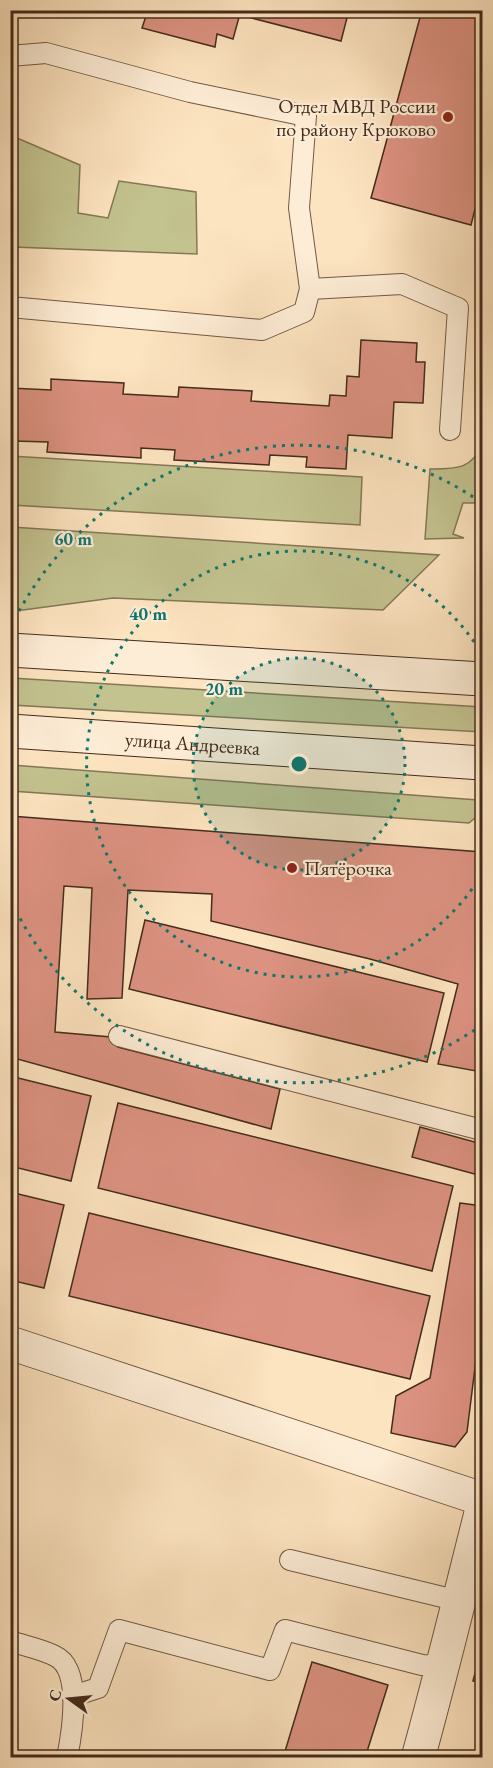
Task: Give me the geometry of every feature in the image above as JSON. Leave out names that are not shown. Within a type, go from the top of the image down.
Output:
[{"type":"main road","points":[[10,650],[483,679]]},
{"type":"main road","name":"улица Андреевка","points":[[10,731],[483,763]]},
{"type":"main road","points":[[10,1343],[483,1499]]},
{"type":"main road","points":[[418,1758],[444,1666],[483,1509]]},
{"type":"lane","points":[[10,56],[46,53],[190,92],[306,116],[299,208],[310,289],[304,312],[262,330],[10,307]]},
{"type":"lane","points":[[310,289],[402,284],[458,308],[450,430]]},
{"type":"lane","points":[[119,1036],[483,1130]]},
{"type":"lane","points":[[290,1560],[459,1600]]},
{"type":"lane","points":[[73,1696],[98,1688],[118,1630],[270,1670],[285,1630],[422,1665],[444,1666]]},
{"type":"lane","points":[[10,1641],[58,1657],[70,1674],[73,1696],[71,1738],[67,1758]]},
{"type":"green space","points":[[10,135],[80,165],[78,213],[108,218],[119,181],[196,192],[197,254],[13,247],[10,235]]},
{"type":"green space","points":[[482,444],[480,503],[463,503],[453,534],[464,538],[425,539],[430,469],[462,466],[473,459]]},
{"type":"green space","points":[[10,456],[362,477],[360,525],[11,505]]},
{"type":"green space","points":[[11,527],[439,555],[383,610],[113,598],[23,610],[11,609]]},
{"type":"green space","points":[[11,678],[482,707],[482,732],[11,705]]},
{"type":"green space","points":[[11,765],[478,800],[482,806],[482,812],[469,823],[11,791]]},
{"type":"building","points":[[125,10],[241,10],[233,39],[217,34],[215,47],[142,28],[146,16]]},
{"type":"building","points":[[241,10],[349,10],[341,41],[240,15]]},
{"type":"building","points":[[422,10],[482,10],[482,181],[471,225],[371,198]]},
{"type":"building","points":[[361,340],[417,343],[416,362],[425,362],[423,403],[394,402],[392,438],[348,435],[346,469],[306,467],[307,457],[270,455],[269,465],[174,460],[175,450],[141,448],[141,458],[47,452],[48,442],[14,441],[14,451],[10,450],[10,388],[51,390],[51,379],[124,383],[123,394],[178,397],[179,387],[252,391],[251,401],[329,406],[330,395],[346,396],[347,376],[359,377]]},
{"type":"building","points":[[10,816],[482,852],[482,1072],[438,1064],[458,984],[370,959],[211,921],[212,894],[128,890],[122,998],[87,999],[92,888],[64,886],[55,1032],[111,1037],[118,1047],[280,1089],[271,1129],[10,1057]]},
{"type":"building","points":[[145,920],[444,993],[427,1062],[129,989]]},
{"type":"building","points":[[482,1072],[482,1096],[477,1094]]},
{"type":"building","points":[[10,1076],[91,1096],[71,1181],[10,1166]]},
{"type":"building","points":[[118,1103],[453,1186],[432,1271],[98,1188]]},
{"type":"building","points":[[420,1127],[482,1144],[482,1176],[412,1157]]},
{"type":"building","points":[[10,1192],[64,1205],[44,1288],[10,1280]]},
{"type":"building","points":[[460,1203],[482,1206],[482,1311],[467,1432],[455,1447],[391,1433],[396,1396],[430,1378]]},
{"type":"building","points":[[89,1213],[430,1296],[410,1379],[69,1296]]},
{"type":"building","points":[[482,1648],[482,1683],[473,1681]]},
{"type":"building","points":[[312,1662],[388,1685],[365,1758],[283,1758]]},
{"type":"place","name":"Отдел МВД России по району Крюково","points":[[448,117]]},
{"type":"place","name":"Пятёрочка","points":[[292,868]]}]
